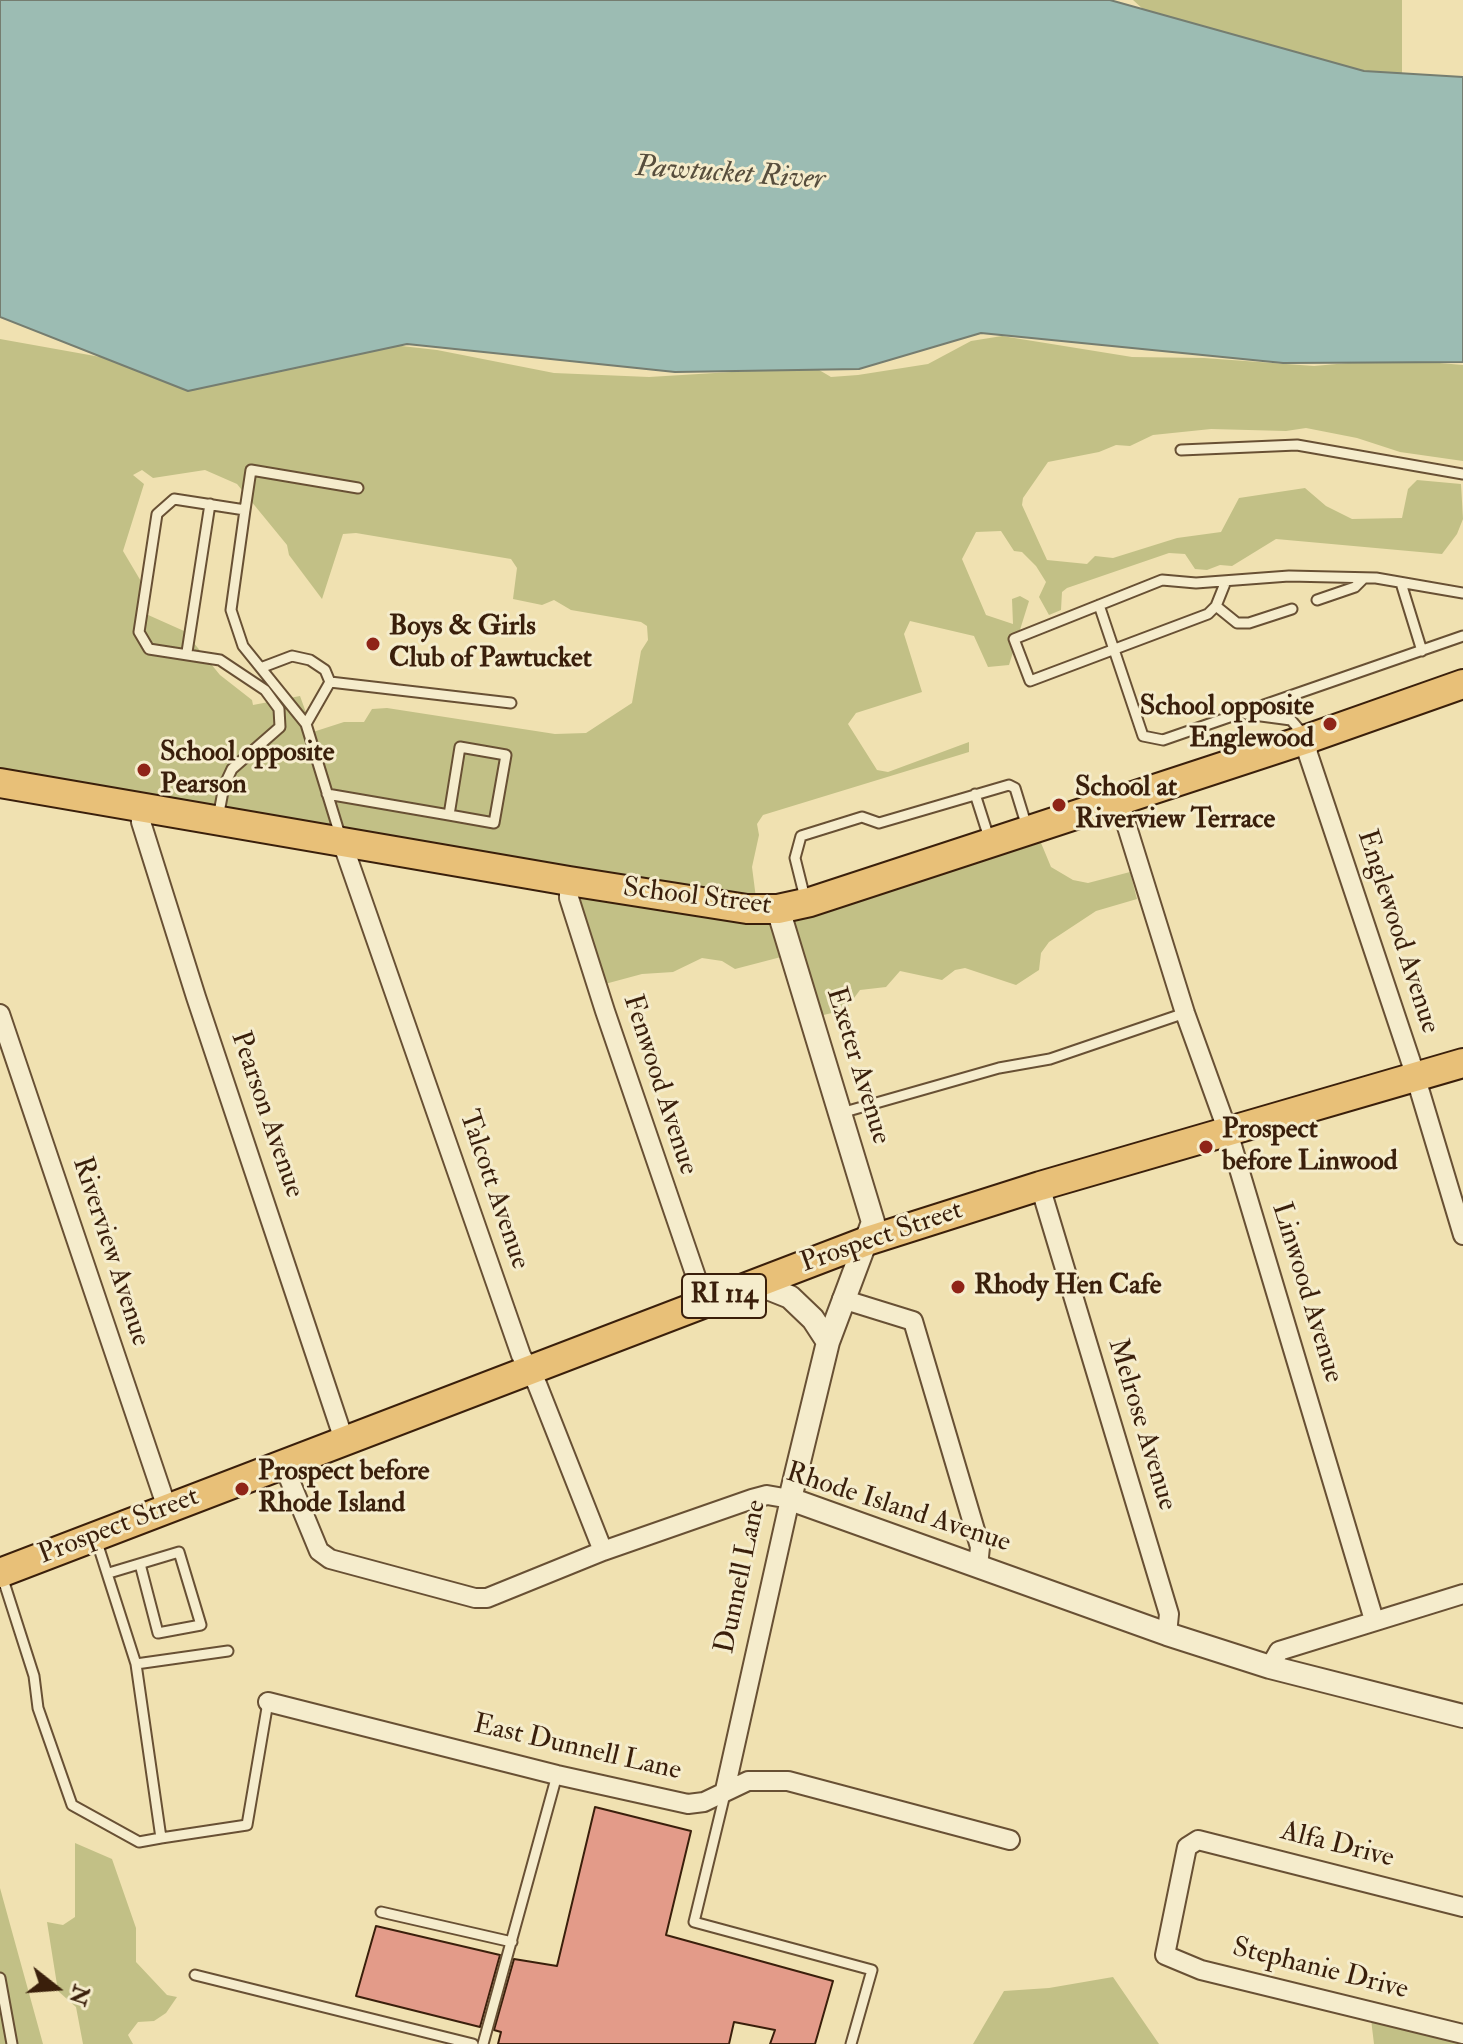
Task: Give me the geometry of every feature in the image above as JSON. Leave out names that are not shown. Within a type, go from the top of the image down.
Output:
[{"type":"main road","name":"School Street","points":[[0,783],[569,881],[747,909],[778,909],[806,903],[1028,831],[1463,684]]},
{"type":"main road","name":"Prospect Street","points":[[0,1572],[867,1241],[1040,1186],[1463,1063]]},
{"type":"street","name":"Englewood Avenue","points":[[1307,739],[1308,754],[1416,1077],[1463,1235]]},
{"type":"street","name":"Linwood Avenue","points":[[1119,801],[1185,1013],[1228,1132],[1374,1620]]},
{"type":"street","name":"Pearson Avenue","points":[[140,807],[141,822],[196,997],[344,1440]]},
{"type":"street","name":"Talcott Avenue","points":[[342,842],[506,1312],[603,1551]]},
{"type":"street","name":"Fenwood Avenue","points":[[569,881],[569,898],[605,1011],[705,1303]]},
{"type":"street","name":"Exeter Avenue","points":[[778,909],[873,1222],[867,1241]]},
{"type":"street","name":"Riverview Avenue","points":[[0,1014],[167,1508]]},
{"type":"street","name":"Melrose Avenue","points":[[1040,1186],[1169,1614],[1167,1634]]},
{"type":"street","name":"Dunnell Lane","points":[[725,1790],[828,1342],[842,1299],[867,1241]]},
{"type":"street","points":[[755,1283],[790,1297],[813,1319],[828,1342]]},
{"type":"street","points":[[842,1299],[913,1321],[980,1547],[978,1566]]},
{"type":"street","name":"Rhode Island Avenue","points":[[283,1464],[319,1551],[342,1564],[475,1598],[487,1598],[603,1551],[767,1495],[790,1499],[1167,1634],[1270,1667],[1463,1716]]},
{"type":"street","points":[[1270,1667],[1279,1651],[1463,1594]]},
{"type":"street","name":"East Dunnell Lane","points":[[268,1702],[557,1775],[688,1804],[704,1802],[748,1781],[788,1781],[1010,1840]]},
{"type":"street","name":"Alfa Drive","points":[[1165,1955],[1187,1847],[1198,1840],[1463,1907]]},
{"type":"street","name":"Stephanie Drive","points":[[1165,1955],[1201,1970],[1463,2034]]},
{"type":"lane","points":[[1181,450],[1297,445],[1463,474]]},
{"type":"lane","points":[[342,842],[306,724],[243,646],[231,610],[251,470],[358,488]]},
{"type":"lane","points":[[217,821],[224,786],[232,769],[280,727],[279,709],[265,690],[220,660],[187,652],[149,649],[139,632],[157,514],[174,499],[245,510]]},
{"type":"lane","points":[[187,652],[210,504]]},
{"type":"lane","points":[[1226,581],[1216,606],[1208,614],[1030,681],[1014,639],[1162,580],[1226,581],[1289,576],[1364,578],[1463,593]]},
{"type":"lane","points":[[1317,600],[1355,587],[1364,578]]},
{"type":"lane","points":[[1401,583],[1422,651]]},
{"type":"lane","points":[[1099,605],[1143,736],[1163,740],[1463,636]]},
{"type":"lane","points":[[1216,606],[1237,623],[1249,623],[1292,609]]},
{"type":"lane","points":[[263,667],[292,656],[310,660],[325,670],[330,682]]},
{"type":"lane","points":[[330,682],[511,703]]},
{"type":"lane","points":[[306,724],[330,682]]},
{"type":"lane","points":[[1242,713],[1291,720],[1307,739]]},
{"type":"lane","points":[[327,794],[494,823],[506,755],[460,747],[449,815]]},
{"type":"lane","points":[[806,903],[795,858],[801,836],[862,817],[879,823],[1009,785],[1015,788],[1028,831]]},
{"type":"lane","points":[[975,794],[991,843]]},
{"type":"lane","points":[[841,1113],[999,1068],[1050,1059],[1185,1013]]},
{"type":"lane","points":[[95,1536],[136,1664],[161,1838]]},
{"type":"lane","points":[[109,1573],[179,1552],[201,1625],[158,1633],[140,1564]]},
{"type":"lane","points":[[0,1572],[34,1676],[38,1708],[72,1805],[139,1842],[247,1825],[268,1702]]},
{"type":"lane","points":[[136,1664],[228,1651]]},
{"type":"lane","points":[[483,2044],[557,1775]]},
{"type":"lane","points":[[725,1790],[694,1922],[872,1970],[851,2044]]},
{"type":"lane","points":[[381,1912],[512,1942]]},
{"type":"lane","points":[[195,1975],[473,2044]]},
{"type":"lane","points":[[0,1978],[12,2044]]},
{"type":"shaded area","points":[[1133,0],[1402,0],[1402,75],[1374,75],[1155,20]]},
{"type":"shaded area","points":[[1002,336],[1132,357],[1204,358],[1314,366],[1393,359],[1463,365],[1463,461],[1400,452],[1357,438],[1306,428],[1286,431],[1211,429],[1153,435],[1130,446],[1116,445],[1099,452],[1048,462],[1023,498],[1022,505],[1047,560],[1087,564],[1095,556],[1113,558],[1177,538],[1221,532],[1239,498],[1305,488],[1326,506],[1352,519],[1402,518],[1408,489],[1417,480],[1461,484],[1463,519],[1457,534],[1442,554],[1276,539],[1232,566],[1220,565],[1207,570],[1195,569],[1185,554],[1169,553],[1067,588],[1062,592],[1061,610],[1049,615],[1039,597],[1046,582],[1036,566],[1022,552],[1014,551],[1001,531],[976,532],[962,559],[986,615],[1013,624],[1012,599],[1020,596],[1029,601],[1009,665],[988,667],[974,636],[910,621],[904,634],[922,692],[856,713],[848,724],[877,770],[888,772],[969,742],[969,752],[763,815],[757,824],[759,835],[752,867],[757,906],[1034,826],[1051,867],[1073,880],[1088,883],[1130,872],[1137,899],[1096,911],[1049,942],[1041,953],[1039,970],[1016,985],[965,968],[955,970],[942,980],[900,971],[886,987],[860,990],[845,1010],[806,1019],[781,957],[735,969],[722,961],[702,958],[673,972],[642,974],[590,988],[557,890],[0,782],[0,339],[162,368],[384,344],[437,350],[554,373],[649,377],[814,367],[831,377],[858,375],[928,364],[971,341]],"holes":[[[142,470],[153,478],[205,470],[237,484],[287,545],[289,555],[322,599],[343,534],[356,533],[511,559],[517,568],[513,599],[542,605],[554,600],[571,610],[641,622],[647,626],[648,640],[641,651],[632,703],[586,733],[555,734],[387,708],[372,709],[364,722],[344,722],[313,732],[300,696],[253,705],[252,700],[220,675],[184,631],[137,610],[143,603],[142,583],[123,551],[144,484],[133,475]]]},
{"type":"shaded area","points":[[75,1843],[112,1859],[136,1928],[136,1962],[167,1995],[177,1997],[166,2013],[154,2021],[138,2022],[128,2035],[133,2044],[83,2044],[76,2007],[58,1991],[47,1922],[63,1925],[75,1917]]},
{"type":"shaded area","points":[[0,1888],[43,2044],[0,2044]]},
{"type":"shaded area","points":[[1113,1977],[1159,2044],[973,2044],[1004,1991],[1049,1988]]},
{"type":"shaded area","points":[[1371,2019],[1463,2034],[1463,2044],[1374,2044]]},
{"type":"water","name":"Pawtucket River","points":[[0,0],[1110,0],[1364,71],[1463,77],[1463,362],[1283,363],[981,333],[859,369],[675,372],[407,344],[188,391],[0,317]]},
{"type":"building","points":[[595,1807],[691,1831],[666,1935],[833,1981],[815,2044],[770,2044],[775,2030],[734,2022],[729,2044],[498,2044],[501,2032],[494,2030],[514,1959],[557,1966]]},
{"type":"building","points":[[376,1926],[500,1955],[480,2027],[356,1996]]},
{"type":"place","name":"Boys & Girls Club of Pawtucket","points":[[373,644]]},
{"type":"place","name":"School opposite Englewood","points":[[1330,724]]},
{"type":"place","name":"School opposite Pearson","points":[[144,770]]},
{"type":"place","name":"School at Riverview Terrace","points":[[1059,805]]},
{"type":"place","name":"Prospect before Linwood","points":[[1206,1147]]},
{"type":"place","name":"Rhody Hen Cafe","points":[[958,1287]]},
{"type":"place","name":"Prospect before Rhode Island","points":[[242,1489]]}]
